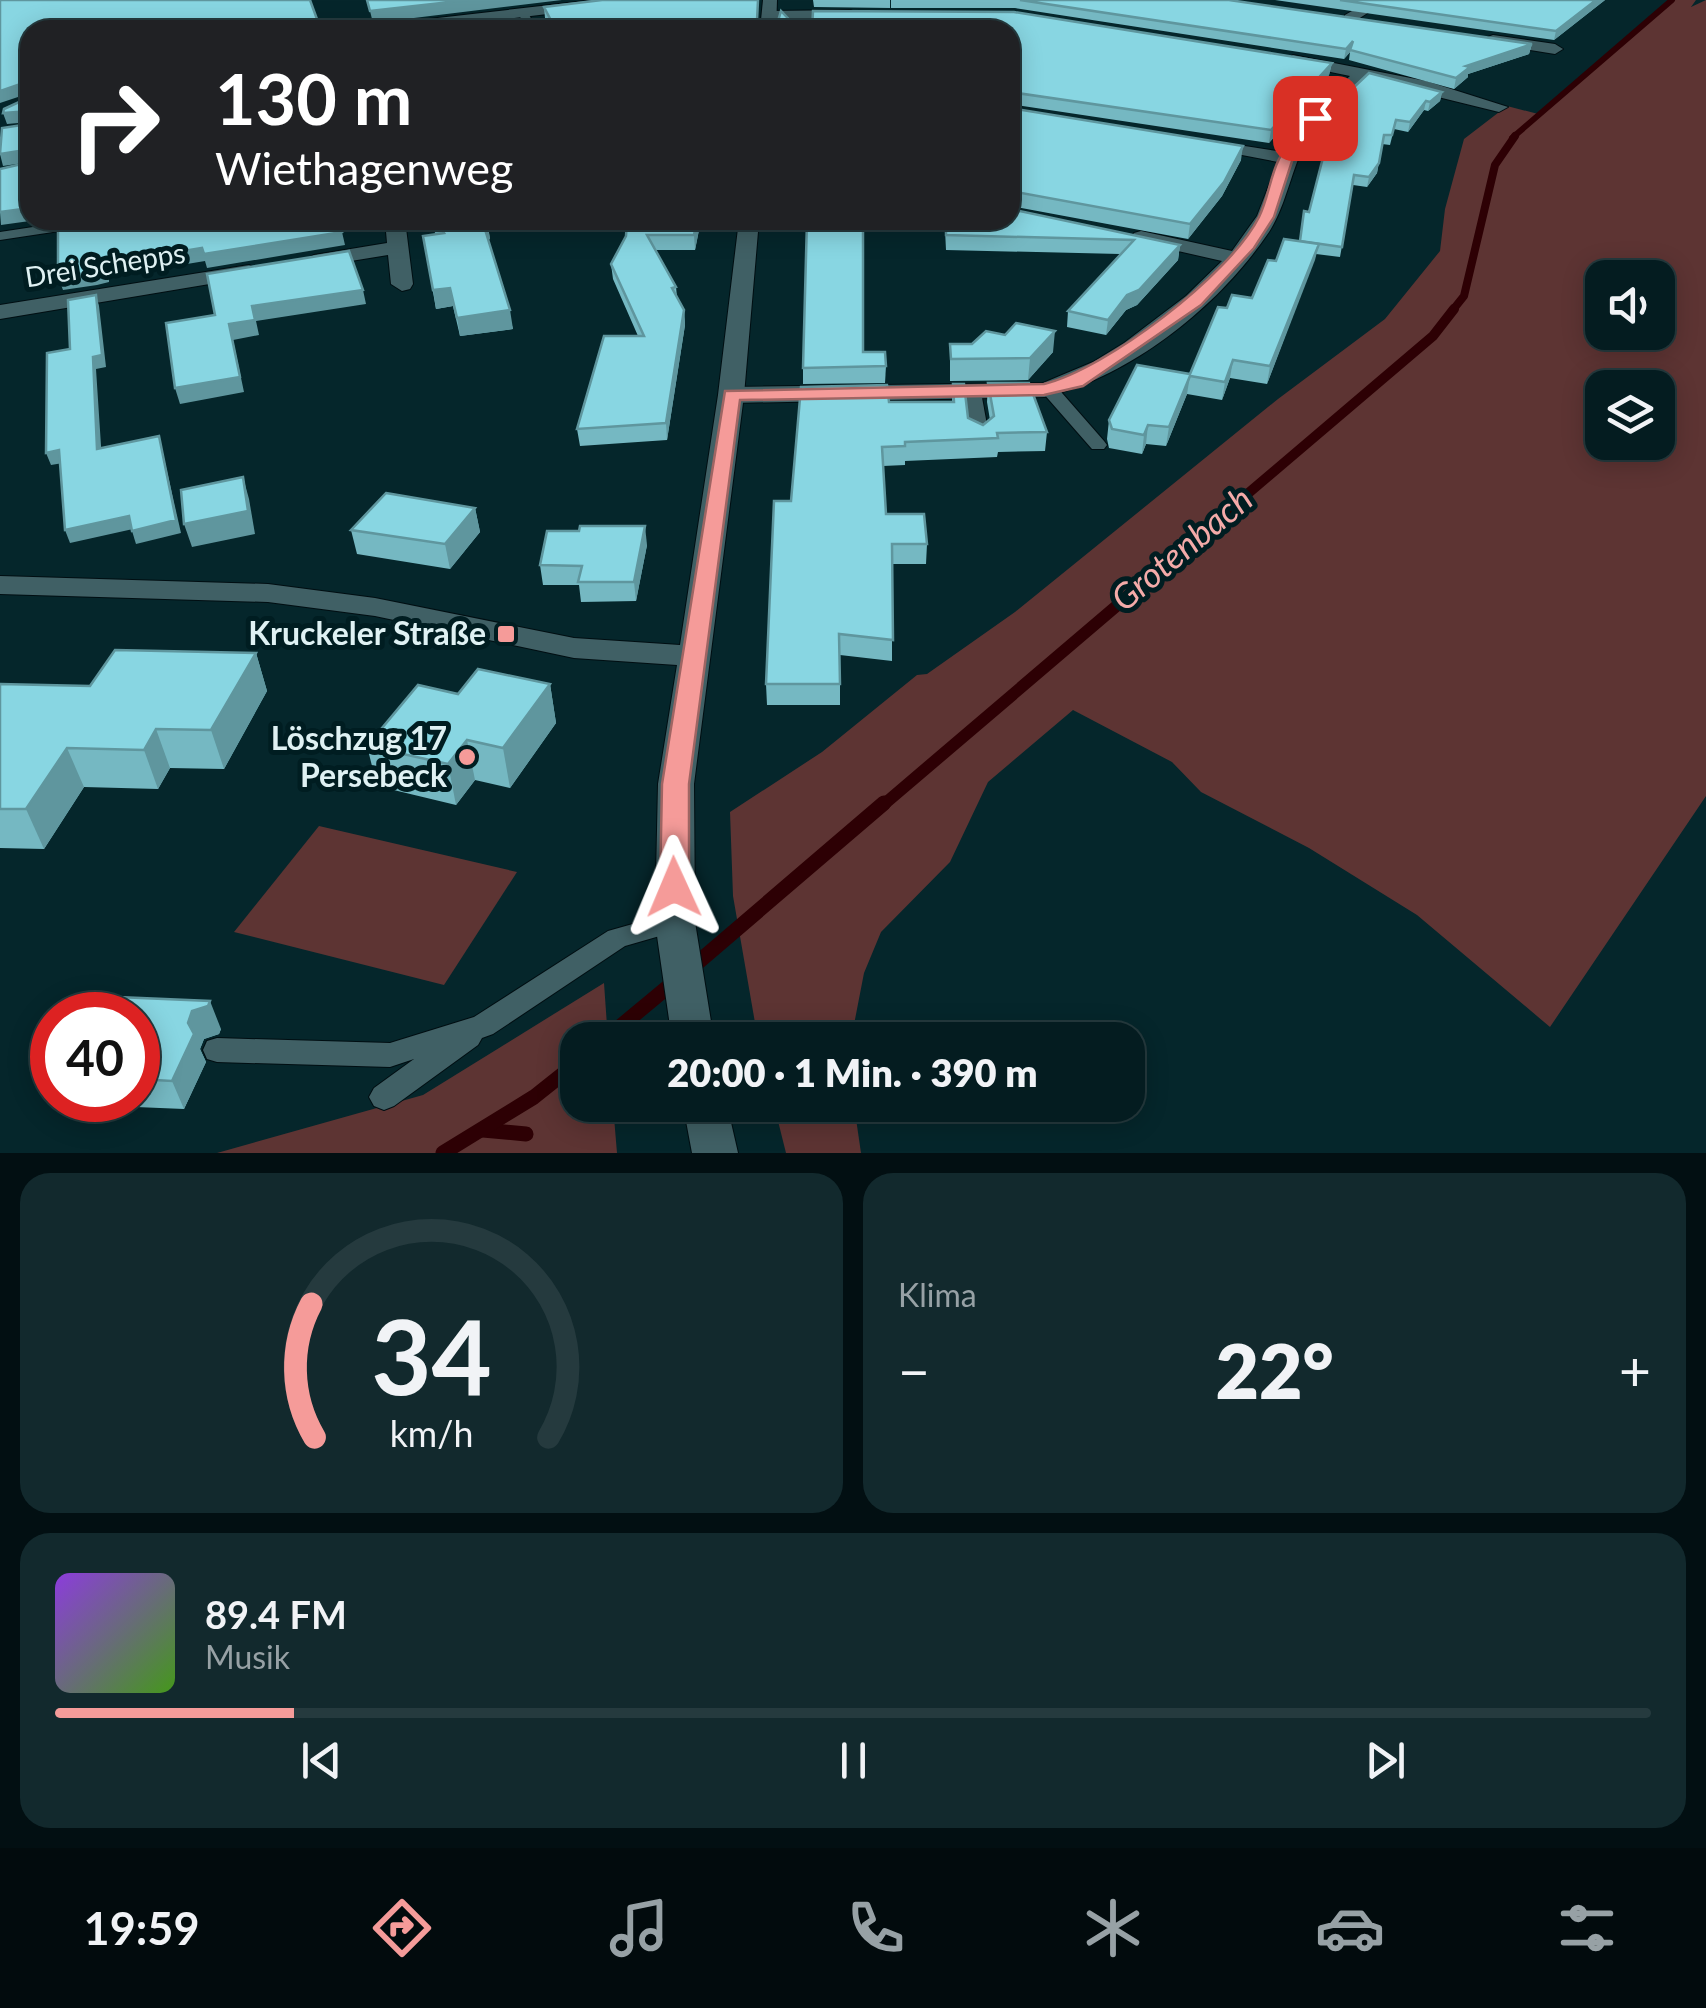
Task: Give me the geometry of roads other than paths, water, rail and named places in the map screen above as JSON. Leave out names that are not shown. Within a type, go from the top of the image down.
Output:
[{"type":"street","points":[[445,20],[528,8],[630,0]]},
{"type":"street","points":[[1350,18],[1381,0]]},
{"type":"street","points":[[769,15],[875,14]]},
{"type":"street","points":[[1333,16],[1383,23]]},
{"type":"street","points":[[1468,36],[1555,49]]},
{"type":"street","points":[[1282,58],[1363,72],[1500,107]]},
{"type":"street","points":[[731,395],[973,392],[1050,389],[1076,382],[1178,314],[1236,258],[1267,217],[1286,158],[1315,118],[1363,72]]},
{"type":"street","points":[[1181,138],[1286,158]]},
{"type":"street","points":[[396,230],[402,284]]},
{"type":"street","points":[[690,1022],[676,932],[676,784],[731,395],[748,230]]},
{"type":"street","points":[[1124,234],[1236,258]]},
{"type":"street","name":"Drei Schepps","points":[[0,312],[398,247]]},
{"type":"street","points":[[0,585],[268,593],[375,608],[574,648],[693,656]]},
{"type":"street","points":[[708,1122],[714,1153]]},
{"type":"lane","points":[[0,236],[40,230]]},
{"type":"lane","points":[[1050,389],[1098,444]]},
{"type":"lane","points":[[973,392],[980,436]]},
{"type":"lane","points":[[384,1097],[617,938],[676,932]]},
{"type":"lane","points":[[217,1050],[390,1055],[483,1026]]},
{"type":"waterway","name":"Grotenbach","points":[[1512,138],[1672,0]]},
{"type":"waterway","name":"Grotenbach","points":[[1452,311],[1464,296],[1495,165],[1515,136]]},
{"type":"waterway","name":"Grotenbach","points":[[1205,530],[1433,336],[1454,309]]},
{"type":"waterway","name":"Grotenbach","points":[[882,806],[1208,528]]},
{"type":"waterway","name":"Grotenbach","points":[[689,970],[884,803]]},
{"type":"waterway","name":"Grotenbach","points":[[626,1022],[675,981]]},
{"type":"waterway","name":"Grotenbach","points":[[443,1153],[534,1097],[560,1076]]},
{"type":"waterway","points":[[483,1130],[526,1134]]},
{"type":"place","name":"Kruckeler Straße","points":[[506,634]]},
{"type":"place","name":"Löschzug 17 Persebeck","points":[[467,757]]}]
